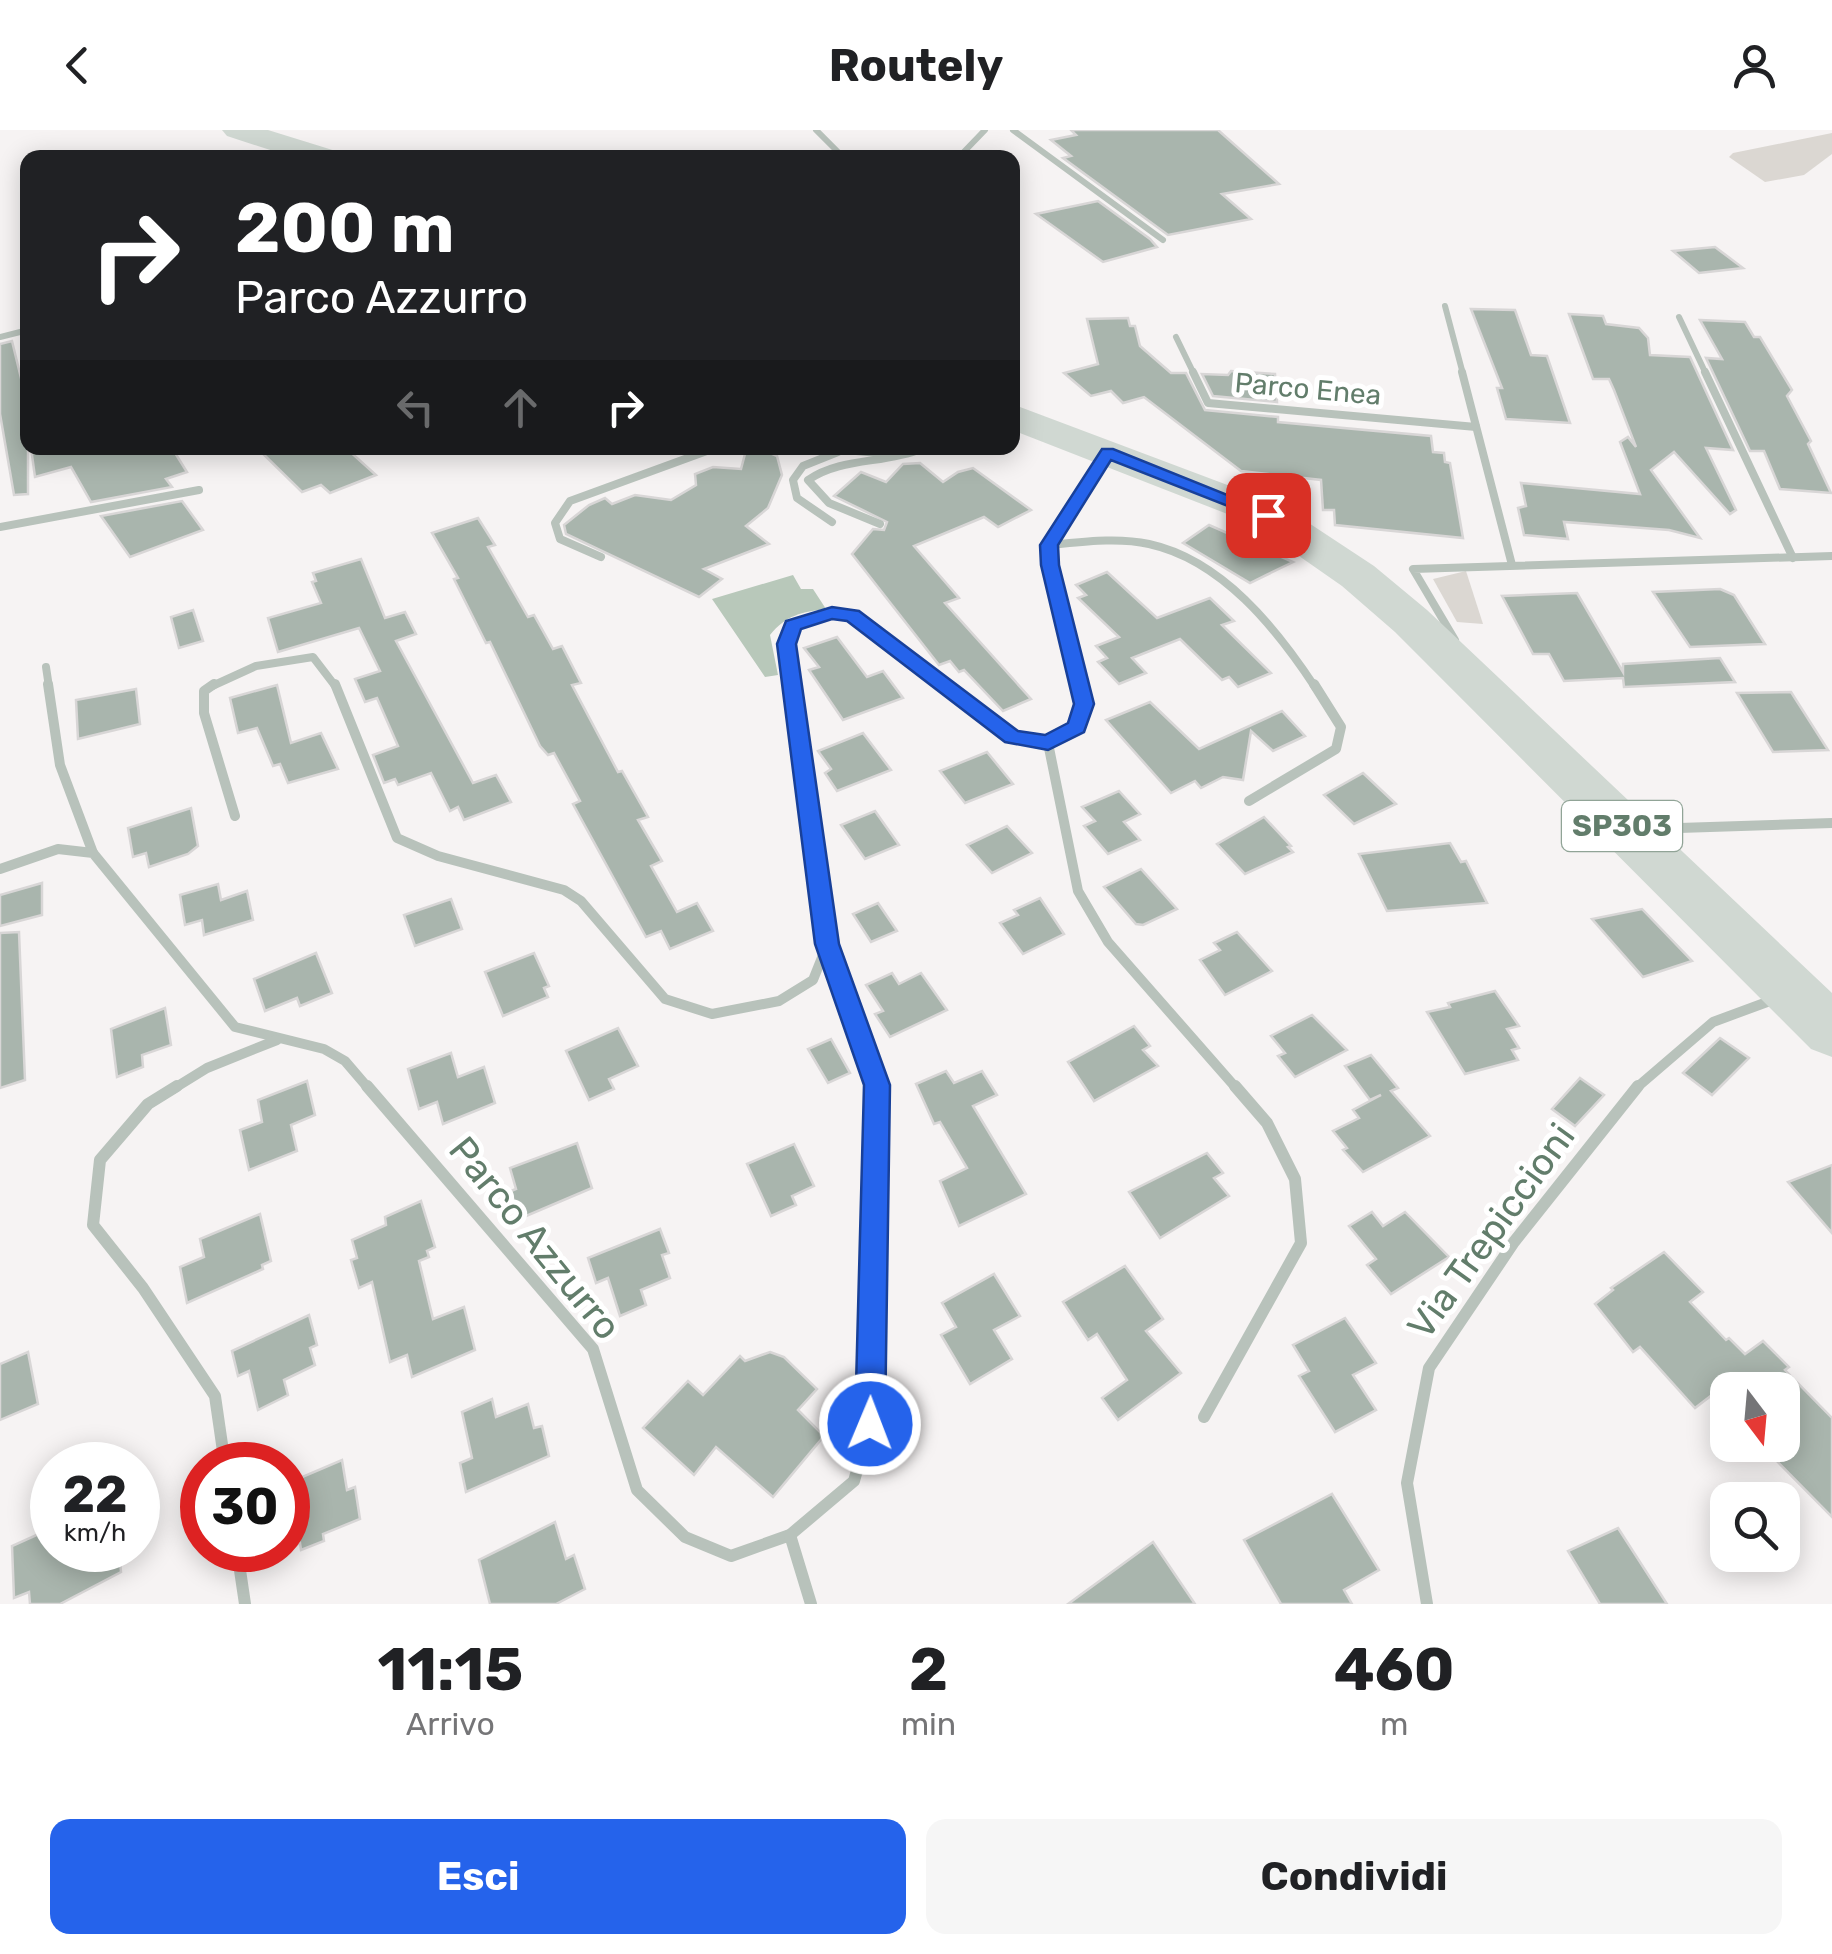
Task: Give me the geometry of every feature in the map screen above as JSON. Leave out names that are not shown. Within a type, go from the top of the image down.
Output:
[{"type":"main road","points":[[237,130],[295,150]]},
{"type":"main road","name":"SP303","points":[[1026,424],[1268,515],[1434,633],[1626,830],[1832,1031]]},
{"type":"street","points":[[816,130],[836,150]]},
{"type":"street","points":[[966,150],[985,130]]},
{"type":"street","points":[[1012,130],[1163,240]]},
{"type":"street","points":[[1445,306],[1512,565]]},
{"type":"street","points":[[1678,317],[1793,558]]},
{"type":"street","name":"Parco Enea","points":[[1176,337],[1208,403],[1476,427]]},
{"type":"street","points":[[1108,453],[1049,545],[1050,565],[1084,704],[1077,727],[1048,743],[1078,890],[1108,942],[1267,1123],[1296,1179],[1301,1243],[1204,1417]]},
{"type":"street","points":[[601,557],[560,538],[555,522],[570,502],[696,455]]},
{"type":"street","points":[[830,455],[803,466],[794,480],[796,498],[832,522]]},
{"type":"street","points":[[880,524],[829,504],[813,493],[808,480],[834,465],[876,463],[901,455]]},
{"type":"street","points":[[0,527],[199,490]]},
{"type":"street","points":[[1049,545],[1103,540],[1162,547],[1237,590],[1290,646],[1340,727],[1336,749],[1249,801]]},
{"type":"street","points":[[1434,633],[1412,569],[1832,556]]},
{"type":"street","name":"Parco Azzurro","points":[[46,668],[60,765],[93,852],[235,1027],[324,1049],[345,1060],[593,1349],[638,1490],[685,1537],[732,1556],[790,1535],[854,1481],[870,1424],[877,1085],[827,944],[786,644],[793,625],[832,613],[852,615],[1012,737],[1048,743]]},
{"type":"street","points":[[235,816],[204,714],[204,691],[222,678],[283,659],[313,657],[332,676],[397,838],[438,856],[564,890],[582,902],[665,999],[712,1014],[779,1001],[813,980],[827,944]]},
{"type":"street","points":[[1626,830],[1832,823]]},
{"type":"street","points":[[0,869],[58,849],[93,852]]},
{"type":"street","name":"Via Trepiccioni","points":[[1427,1604],[1407,1482],[1429,1368],[1514,1242],[1631,1092],[1713,1022],[1792,992]]},
{"type":"street","points":[[222,1442],[215,1396],[143,1288],[93,1225],[100,1160],[148,1104],[206,1068],[278,1040]]},
{"type":"street","points":[[790,1535],[812,1604]]},
{"type":"street","points":[[240,1572],[245,1604]]},
{"type":"shaded area","points":[[1832,133],[1832,154],[1804,175],[1765,182],[1729,157],[1733,153]]},
{"type":"shaded area","points":[[1466,571],[1483,624],[1457,622],[1433,579]]},
{"type":"shaded area","points":[[793,575],[801,589],[813,589],[826,609],[795,616],[776,628],[770,635],[778,675],[765,677],[712,599]]},
{"type":"building","points":[[1071,130],[1218,130],[1279,184],[1222,194],[1251,219],[1168,235],[1063,158],[1071,156],[1051,140],[1076,135]]},
{"type":"building","points":[[1098,201],[1157,247],[1103,262],[1036,214]]},
{"type":"building","points":[[1715,247],[1743,268],[1699,273],[1673,251]]},
{"type":"building","points":[[1471,309],[1515,310],[1531,355],[1547,356],[1570,423],[1506,419],[1497,388],[1502,388]]},
{"type":"building","points":[[1569,314],[1603,316],[1606,324],[1639,328],[1648,338],[1650,355],[1690,357],[1733,450],[1706,448],[1736,510],[1730,514],[1674,452],[1651,470],[1700,538],[1669,530],[1564,522],[1568,539],[1524,535],[1518,508],[1526,506],[1521,483],[1640,494],[1620,442],[1628,437],[1636,447],[1614,390],[1609,379],[1593,379]]},
{"type":"building","points":[[1128,318],[1130,326],[1135,326],[1140,346],[1171,373],[1186,373],[1205,410],[1278,417],[1278,422],[1431,436],[1433,452],[1444,453],[1445,462],[1450,463],[1463,538],[1335,525],[1334,510],[1323,510],[1321,480],[1241,471],[1144,397],[1123,403],[1111,391],[1091,396],[1064,373],[1098,364],[1087,319]]},
{"type":"building","points":[[1700,320],[1745,322],[1754,337],[1760,337],[1792,390],[1787,396],[1811,441],[1808,444],[1831,493],[1780,489],[1764,451],[1750,451],[1706,358],[1722,359]]},
{"type":"building","points":[[12,341],[20,374],[20,455],[28,455],[28,494],[14,495],[0,414],[0,344]]},
{"type":"building","points":[[1231,371],[1275,374],[1277,402],[1213,396],[1202,374],[1228,375]]},
{"type":"building","points":[[32,455],[176,455],[187,472],[166,479],[172,487],[91,502],[71,467],[35,477]]},
{"type":"building","points":[[264,455],[354,455],[376,475],[330,493],[321,485],[302,492]]},
{"type":"building","points":[[745,455],[777,456],[782,475],[768,508],[746,526],[769,544],[704,569],[722,579],[699,597],[566,534],[564,525],[605,498],[612,504],[635,495],[671,500],[696,485],[695,474],[713,467],[741,469]]},
{"type":"building","points":[[920,463],[943,482],[973,468],[1031,510],[998,527],[984,517],[914,546],[959,598],[945,603],[1031,699],[1003,711],[964,670],[959,672],[950,661],[939,665],[852,554],[873,529],[884,530],[887,522],[834,496],[861,472],[886,482],[903,464]]},
{"type":"building","points":[[182,501],[203,530],[130,557],[101,516]]},
{"type":"building","points":[[478,518],[495,545],[488,547],[528,617],[534,615],[553,649],[562,646],[581,683],[572,685],[618,772],[622,771],[648,817],[638,820],[662,861],[651,866],[677,912],[697,903],[713,931],[670,949],[661,931],[646,937],[573,804],[580,801],[554,753],[548,755],[540,746],[432,533]]},
{"type":"building","points":[[1209,525],[1293,562],[1250,583],[1183,543]]},
{"type":"building","points":[[361,559],[385,618],[405,612],[416,634],[396,641],[473,783],[496,775],[511,802],[464,820],[458,807],[450,811],[431,773],[398,785],[395,779],[384,783],[373,755],[398,746],[377,698],[365,702],[355,679],[380,671],[359,628],[278,652],[268,618],[321,603],[312,582],[316,581],[313,573]]},
{"type":"building","points":[[1107,572],[1157,618],[1210,598],[1234,621],[1222,625],[1271,673],[1238,687],[1229,677],[1222,680],[1180,639],[1132,658],[1146,673],[1119,684],[1098,662],[1107,658],[1096,646],[1119,637],[1078,598],[1086,595],[1076,585]]},
{"type":"building","points":[[1720,589],[1734,595],[1765,644],[1690,647],[1653,592]]},
{"type":"building","points":[[1577,593],[1623,672],[1623,664],[1720,658],[1735,682],[1624,687],[1623,678],[1564,681],[1549,654],[1533,654],[1502,596]]},
{"type":"building","points":[[193,610],[203,641],[179,648],[171,617]]},
{"type":"building","points":[[837,637],[867,677],[883,671],[903,698],[843,720],[809,670],[819,667],[804,648]]},
{"type":"building","points":[[277,685],[291,743],[321,733],[338,769],[288,783],[280,764],[273,766],[257,728],[238,733],[230,698]]},
{"type":"building","points":[[136,689],[140,724],[78,739],[76,700]]},
{"type":"building","points":[[1791,692],[1828,750],[1773,752],[1737,693]]},
{"type":"building","points":[[1150,702],[1199,749],[1282,711],[1305,736],[1273,751],[1251,731],[1243,780],[1223,777],[1201,788],[1195,781],[1171,793],[1106,720]]},
{"type":"building","points":[[863,733],[891,770],[837,791],[825,773],[831,769],[818,751]]},
{"type":"building","points":[[987,752],[1013,784],[965,803],[940,771]]},
{"type":"building","points":[[1363,773],[1396,804],[1354,824],[1324,795]]},
{"type":"building","points":[[1119,791],[1140,814],[1124,822],[1140,840],[1108,854],[1084,826],[1095,821],[1082,807]]},
{"type":"building","points":[[191,808],[198,846],[188,854],[149,867],[146,853],[133,857],[128,828]]},
{"type":"building","points":[[875,811],[899,845],[865,859],[841,825]]},
{"type":"building","points":[[1264,817],[1293,852],[1245,874],[1217,844]]},
{"type":"building","points":[[1007,826],[1032,853],[992,873],[967,845]]},
{"type":"building","points":[[1450,843],[1461,862],[1466,861],[1487,903],[1387,911],[1359,854]]},
{"type":"building","points":[[1141,869],[1177,909],[1143,925],[1136,924],[1104,887]]},
{"type":"building","points":[[42,883],[42,915],[0,926],[0,895]]},
{"type":"building","points":[[218,884],[221,900],[247,891],[253,920],[204,935],[202,920],[185,925],[180,895]]},
{"type":"building","points":[[1040,898],[1064,934],[1023,954],[1000,923],[1018,915],[1014,910]]},
{"type":"building","points":[[451,899],[462,929],[415,946],[404,915]]},
{"type":"building","points":[[878,903],[897,931],[871,942],[853,914]]},
{"type":"building","points":[[1642,909],[1692,961],[1643,977],[1592,919]]},
{"type":"building","points":[[19,932],[25,1080],[0,1088],[0,933]]},
{"type":"building","points":[[1237,932],[1272,971],[1225,995],[1200,960],[1220,950],[1214,943]]},
{"type":"building","points":[[316,953],[332,993],[300,1006],[297,998],[265,1011],[254,979]]},
{"type":"building","points":[[534,953],[549,986],[544,988],[548,997],[503,1016],[485,972]]},
{"type":"building","points":[[892,973],[899,984],[921,973],[947,1010],[890,1037],[875,1014],[883,1011],[866,985]]},
{"type":"building","points":[[1495,991],[1519,1026],[1507,1029],[1519,1048],[1512,1050],[1518,1060],[1465,1074],[1427,1012]]},
{"type":"building","points":[[165,1008],[171,1045],[142,1055],[143,1067],[117,1077],[111,1029]]},
{"type":"building","points":[[1312,1015],[1347,1050],[1295,1077],[1278,1056],[1285,1053],[1271,1036]]},
{"type":"building","points":[[1134,1026],[1150,1046],[1143,1050],[1158,1066],[1094,1101],[1068,1062]]},
{"type":"building","points":[[618,1028],[638,1066],[609,1079],[614,1089],[589,1100],[566,1051]]},
{"type":"building","points":[[1720,1038],[1749,1058],[1712,1095],[1683,1073]]},
{"type":"building","points":[[831,1039],[850,1073],[828,1083],[808,1049]]},
{"type":"building","points":[[451,1053],[458,1077],[484,1067],[495,1103],[443,1124],[437,1102],[419,1109],[408,1069]]},
{"type":"building","points":[[1371,1055],[1398,1088],[1391,1091],[1430,1136],[1363,1172],[1343,1150],[1347,1148],[1333,1131],[1359,1118],[1353,1110],[1381,1095],[1370,1100],[1345,1066]]},
{"type":"building","points":[[946,1071],[954,1083],[982,1071],[997,1095],[973,1106],[1026,1194],[959,1226],[940,1181],[967,1168],[940,1122],[934,1124],[916,1084]]},
{"type":"building","points":[[1580,1078],[1604,1095],[1575,1126],[1552,1109]]},
{"type":"building","points":[[307,1081],[315,1115],[291,1125],[297,1151],[249,1170],[240,1130],[262,1122],[258,1100]]},
{"type":"building","points":[[577,1143],[592,1188],[519,1219],[511,1191],[516,1189],[510,1168]]},
{"type":"building","points":[[794,1144],[814,1186],[792,1196],[796,1205],[771,1216],[747,1164]]},
{"type":"building","points":[[1207,1153],[1223,1173],[1214,1178],[1229,1196],[1160,1238],[1129,1192]]},
{"type":"building","points":[[1832,1165],[1832,1233],[1788,1182]]},
{"type":"building","points":[[421,1201],[435,1247],[427,1251],[429,1257],[419,1261],[433,1319],[464,1307],[475,1350],[412,1377],[407,1355],[390,1362],[372,1282],[359,1288],[351,1260],[357,1258],[352,1240],[386,1225],[385,1217]]},
{"type":"building","points":[[1372,1212],[1383,1226],[1405,1212],[1449,1257],[1391,1294],[1367,1265],[1376,1259],[1349,1226]]},
{"type":"building","points":[[260,1214],[271,1261],[262,1265],[263,1269],[187,1303],[180,1267],[204,1257],[200,1239]]},
{"type":"building","points":[[660,1229],[669,1253],[662,1255],[670,1278],[641,1290],[646,1305],[620,1316],[608,1278],[596,1283],[588,1258]]},
{"type":"building","points":[[1664,1252],[1703,1292],[1690,1302],[1726,1340],[1729,1338],[1745,1354],[1763,1341],[1789,1367],[1787,1372],[1710,1372],[1710,1397],[1695,1408],[1640,1347],[1633,1352],[1595,1304],[1611,1288]]},
{"type":"building","points":[[1125,1266],[1163,1319],[1146,1331],[1181,1373],[1118,1420],[1102,1398],[1127,1380],[1097,1334],[1088,1340],[1063,1302]]},
{"type":"building","points":[[994,1274],[1020,1316],[994,1330],[1012,1359],[970,1384],[941,1335],[956,1327],[942,1303]]},
{"type":"building","points":[[309,1315],[317,1345],[310,1348],[315,1365],[284,1380],[288,1395],[258,1410],[249,1371],[238,1376],[232,1351]]},
{"type":"building","points":[[1345,1318],[1376,1363],[1353,1375],[1376,1410],[1335,1432],[1299,1376],[1309,1371],[1293,1345]]},
{"type":"building","points":[[28,1352],[38,1404],[0,1420],[0,1364]]},
{"type":"building","points":[[770,1352],[784,1357],[817,1389],[798,1410],[824,1436],[773,1497],[716,1447],[694,1475],[643,1428],[688,1381],[703,1395],[740,1356],[745,1361]]},
{"type":"building","points":[[1800,1385],[1832,1418],[1832,1517],[1778,1462],[1800,1462]]},
{"type":"building","points":[[492,1399],[496,1417],[528,1404],[534,1428],[542,1426],[549,1456],[466,1492],[460,1463],[472,1458],[462,1412]]},
{"type":"building","points":[[342,1460],[347,1490],[355,1487],[360,1519],[323,1534],[324,1541],[310,1546],[310,1474]]},
{"type":"building","points":[[1332,1494],[1379,1570],[1344,1590],[1352,1604],[1281,1604],[1244,1540]]},
{"type":"building","points":[[555,1522],[566,1559],[574,1555],[585,1589],[556,1604],[490,1604],[479,1560]]},
{"type":"building","points":[[1618,1528],[1667,1604],[1600,1604],[1568,1551]]},
{"type":"building","points":[[30,1538],[30,1572],[121,1572],[60,1604],[30,1604],[29,1592],[14,1598],[12,1546]]},
{"type":"building","points":[[1153,1542],[1195,1604],[1068,1604]]},
{"type":"route","points":[[870,1424],[877,1085],[827,944],[786,644],[793,625],[832,613],[852,615],[1012,737],[1048,743],[1077,727],[1084,704],[1050,565],[1049,545],[1108,453],[1268,515]]}]
